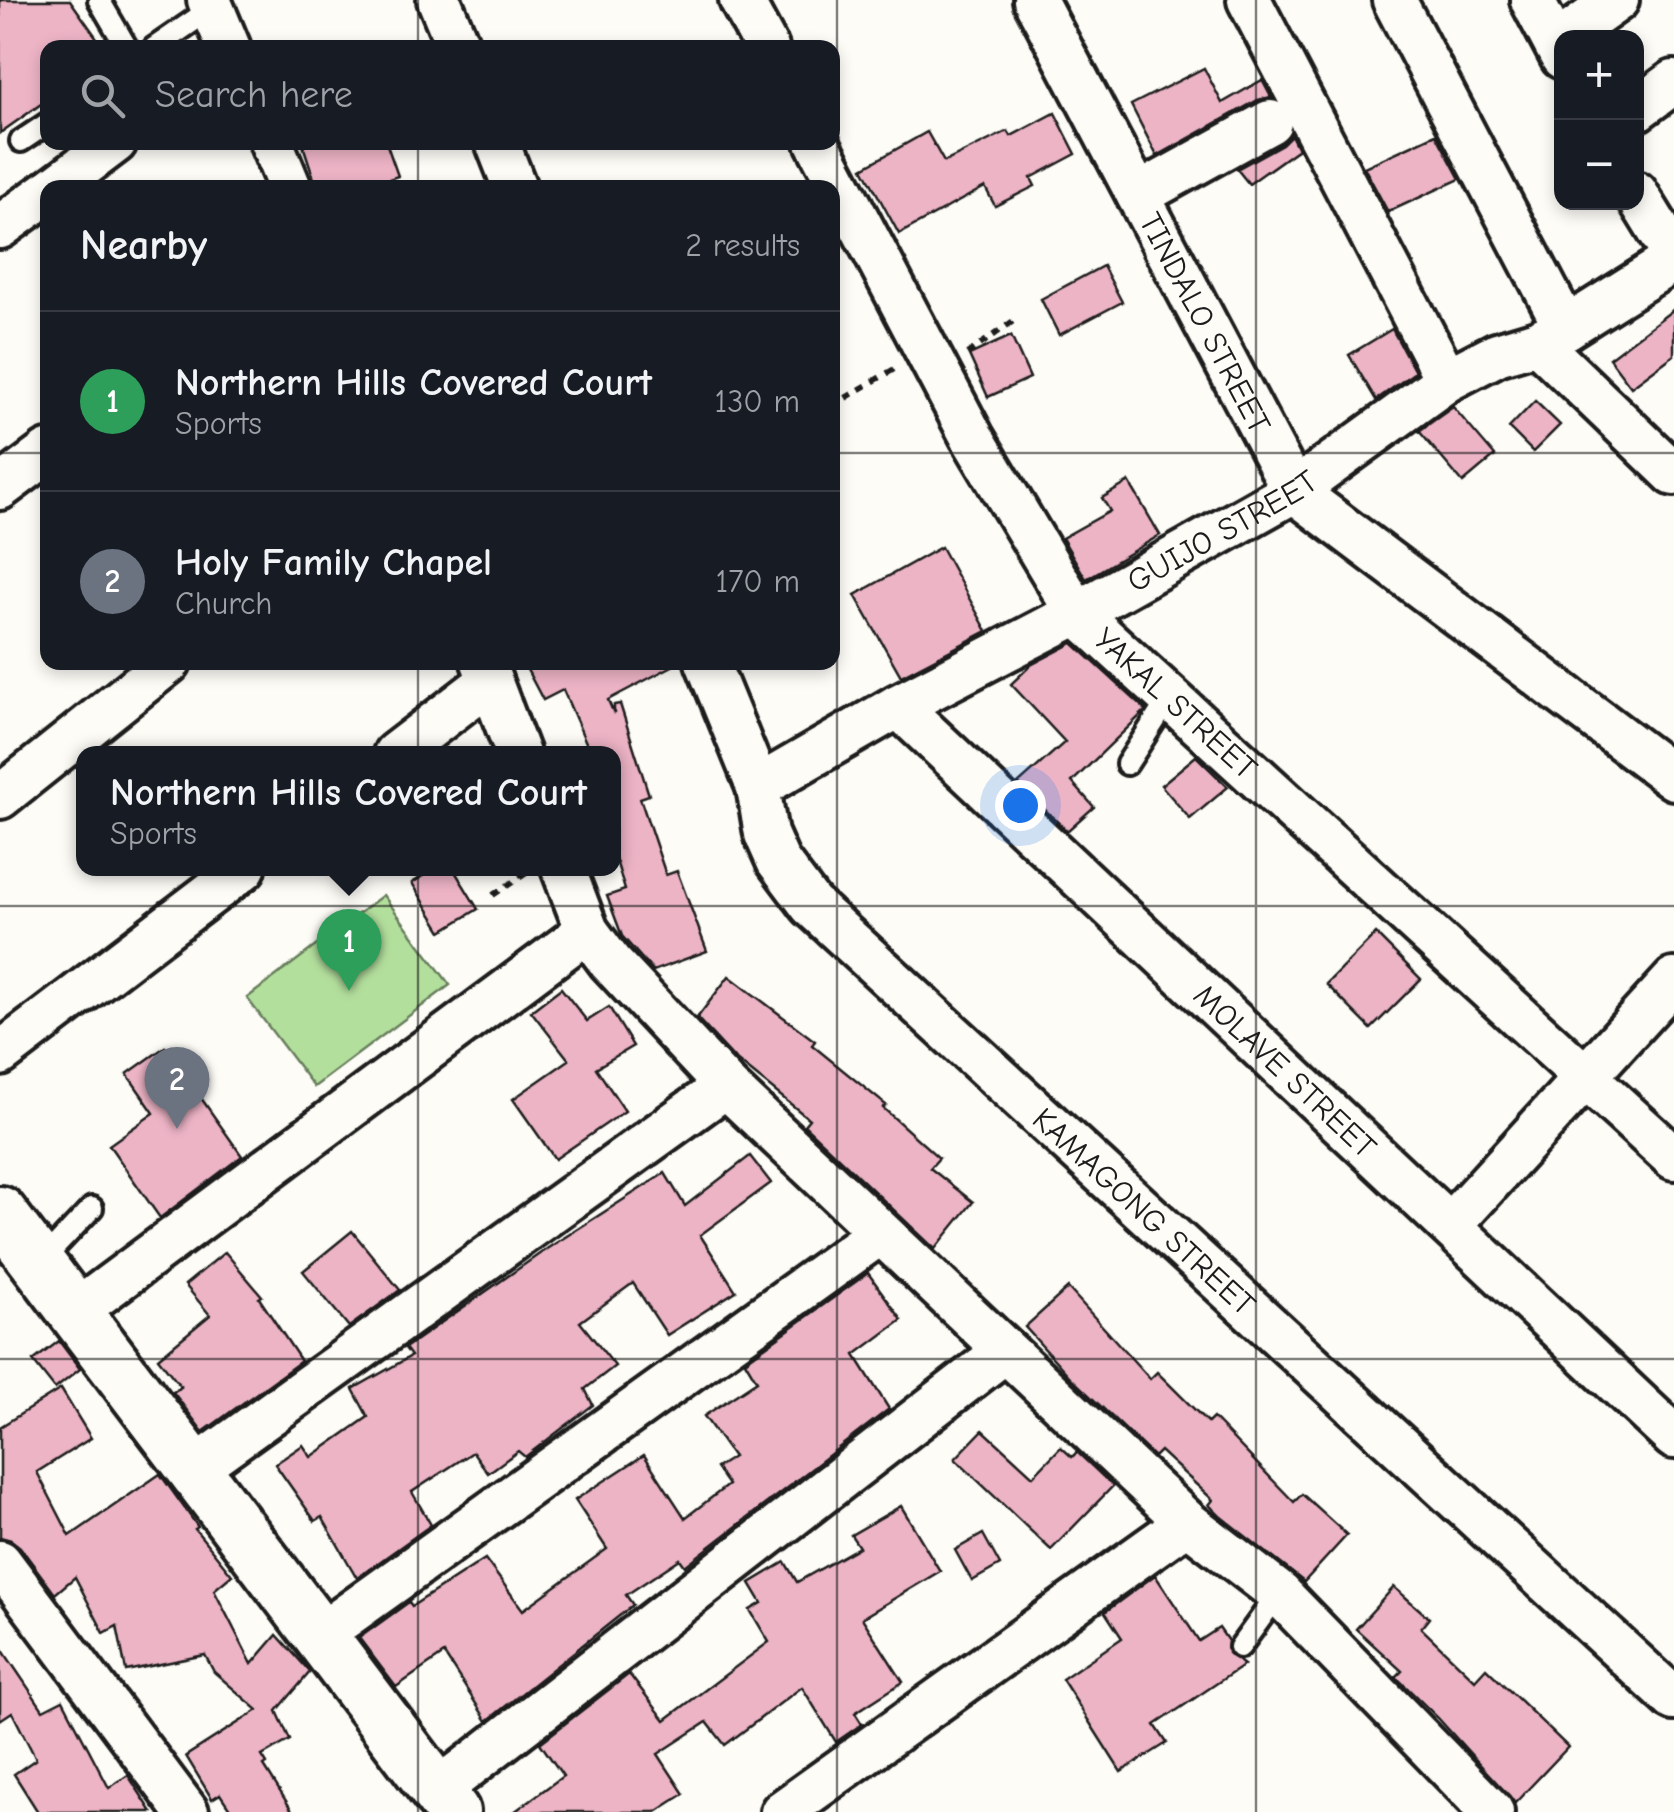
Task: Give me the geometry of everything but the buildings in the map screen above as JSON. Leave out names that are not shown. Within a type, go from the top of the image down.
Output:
[{"type":"street","points":[[440,0],[455,40]]},
{"type":"street","points":[[741,0],[762,40]]},
{"type":"street","name":"TINDALO STREET","points":[[1035,0],[1294,492],[1674,778]]},
{"type":"street","points":[[1249,0],[1447,380]]},
{"type":"street","points":[[1394,0],[1552,335],[1674,474]]},
{"type":"street","points":[[1532,0],[1554,35]]},
{"type":"street","points":[[1578,30],[1617,0]]},
{"type":"street","points":[[211,4],[227,40]]},
{"type":"street","points":[[1644,104],[1674,82]]},
{"type":"street","points":[[1138,195],[1270,122]]},
{"type":"street","points":[[65,180],[104,150]]},
{"type":"street","points":[[273,150],[287,180]]},
{"type":"street","points":[[500,150],[512,180]]},
{"type":"street","name":"YAKAL STREET","points":[[821,150],[837,180]]},
{"type":"street","name":"YAKAL STREET","points":[[840,186],[972,436],[1077,613],[1674,1158]]},
{"type":"street","points":[[0,228],[40,198]]},
{"type":"street","points":[[1644,207],[1674,258]]},
{"type":"street","name":"GUIJO STREET","points":[[758,787],[898,706],[1077,613],[1294,492],[1447,380],[1496,354],[1552,335],[1674,258]]},
{"type":"street","points":[[0,488],[40,458]]},
{"type":"street","points":[[0,797],[159,670]]},
{"type":"street","name":"KAMAGONG STREET","points":[[710,670],[758,787],[766,834],[778,860],[811,905],[1674,1699]]},
{"type":"street","points":[[404,746],[487,672],[515,746]]},
{"type":"street","name":"MOLAVE STREET","points":[[898,706],[1674,1437]]},
{"type":"street","points":[[0,1054],[234,876]]},
{"type":"street","points":[[566,876],[587,931],[610,962],[726,1086],[1187,1522],[1279,1593],[1492,1812]]},
{"type":"street","points":[[74,1312],[587,931]]},
{"type":"street","points":[[1451,1224],[1674,980]]},
{"type":"street","points":[[194,1469],[726,1086]]},
{"type":"street","points":[[0,1212],[445,1801],[1006,1351]]},
{"type":"street","points":[[320,1636],[880,1232]]},
{"type":"street","points":[[782,1812],[1187,1522]]},
{"type":"street","points":[[0,1562],[187,1812]]},
{"type":"lane","points":[[99,0],[122,40]]},
{"type":"lane","points":[[164,40],[211,4]]},
{"type":"lane","points":[[22,141],[40,128]]},
{"type":"lane","points":[[1126,764],[1170,697]]},
{"type":"lane","points":[[39,1264],[92,1208]]},
{"type":"lane","points":[[1240,1647],[1279,1593]]},
{"type":"path","points":[[840,403],[933,362],[1019,317]]},
{"type":"path","points":[[493,895],[522,876]]},
{"type":"green space","points":[[383,895],[450,985],[314,1087],[247,998]]},
{"type":"place","name":"Northern Hills Covered Court","points":[[349,991]]},
{"type":"place","name":"Holy Family Chapel","points":[[177,1129]]}]
